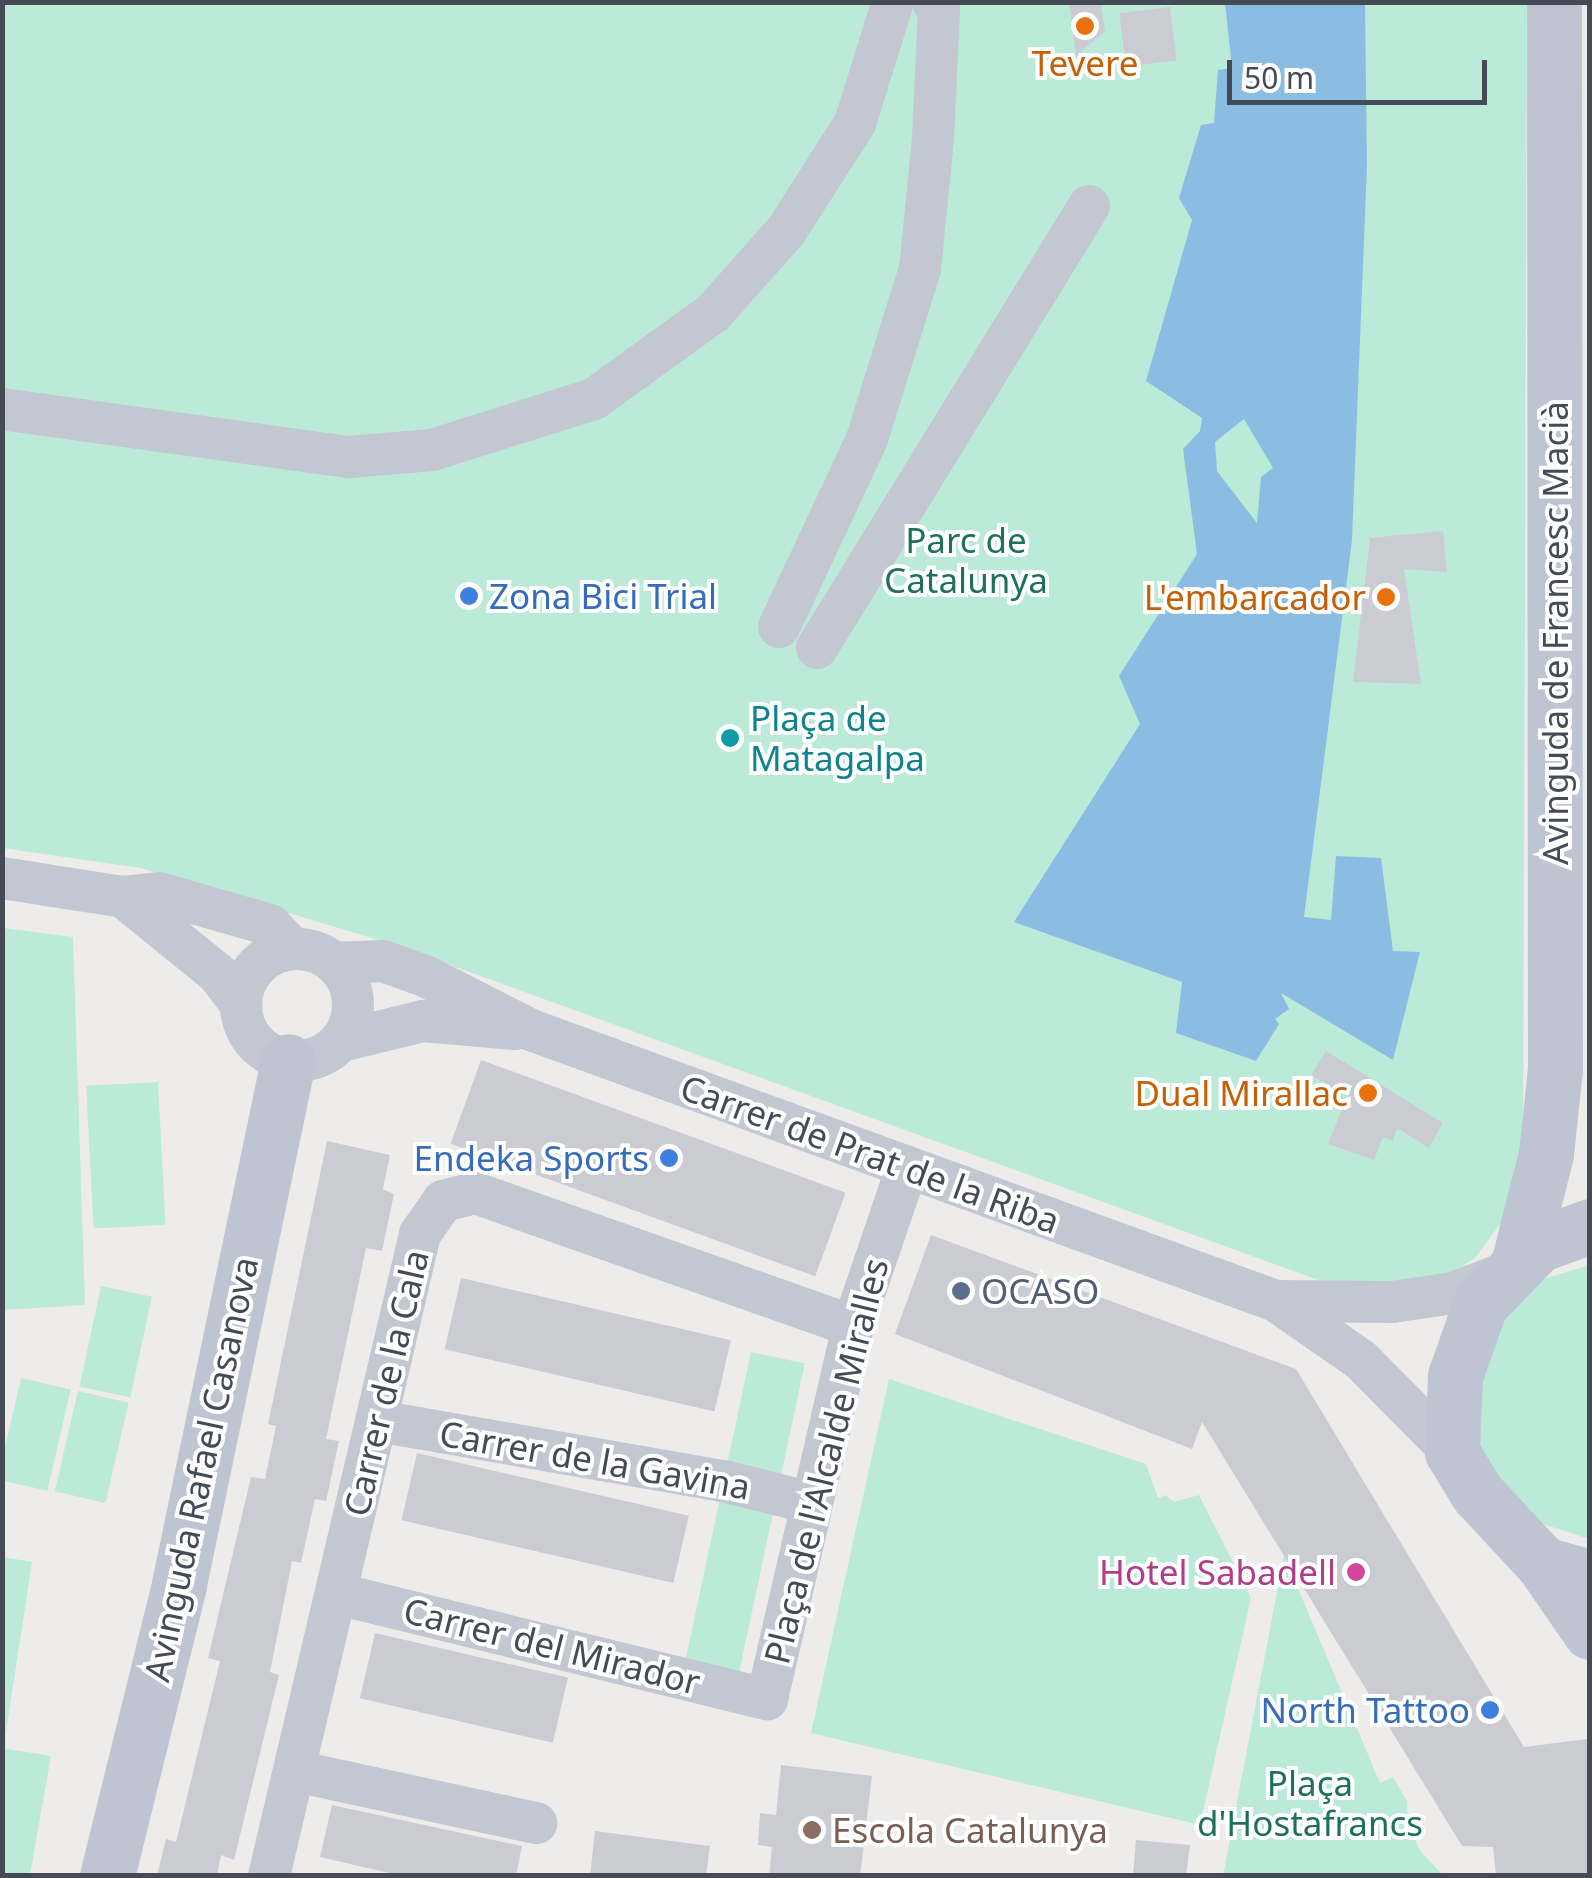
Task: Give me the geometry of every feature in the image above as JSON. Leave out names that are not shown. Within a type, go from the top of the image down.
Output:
[{"type":"main road","name":"Avinguda de Francesc Macià","points":[[1512,1266],[1552,1123],[1573,840],[1554,2]]},
{"type":"main road","name":"Avinguda Rafael Casanova","points":[[108,1876],[179,1584],[288,1060]]},
{"type":"main road","points":[[1590,1226],[1564,1230],[1512,1266],[1480,1304],[1463,1342],[1452,1452],[1477,1493],[1566,1570],[1590,1632]]},
{"type":"street","points":[[2,410],[350,457],[432,450],[594,399],[714,312],[786,231],[824,180],[854,122],[893,3]]},
{"type":"street","points":[[779,627],[867,438],[920,268],[936,6]]},
{"type":"street","points":[[817,648],[1089,206]]},
{"type":"street","points":[[2,878],[123,896],[159,893],[270,925],[293,948],[334,963],[352,992],[353,1009],[340,1040],[326,1054],[288,1060],[259,1047],[241,1005],[218,974],[123,896]]},
{"type":"street","points":[[241,1005],[251,972],[263,960],[293,948]]},
{"type":"street","name":"Carrer de Prat de la Riba","points":[[334,963],[383,961],[456,987],[530,1030],[1276,1300]]},
{"type":"street","name":"Carrer de Prat de la Riba","points":[[340,1040],[423,1021],[530,1030]]},
{"type":"street","name":"Plaça de l'Alcalde Miralles","points":[[767,1699],[853,1326],[907,1167]]},
{"type":"street","name":"Carrer de la Cala","points":[[269,1876],[420,1234],[444,1202],[475,1193],[853,1326]]},
{"type":"street","points":[[1276,1300],[1392,1302],[1452,1293],[1512,1266]]},
{"type":"street","points":[[1276,1300],[1361,1360],[1452,1452]]},
{"type":"street","name":"Carrer de la Gavina","points":[[378,1420],[723,1480],[811,1503]]},
{"type":"street","name":"Carrer del Mirador","points":[[338,1594],[767,1699]]},
{"type":"street","points":[[295,1771],[536,1823]]},
{"type":"green space","name":"Parc de Catalunya","points":[[3,3],[1527,3],[1523,1156],[1506,1216],[1475,1258],[1433,1286],[1321,1281],[395,945],[140,868],[3,848]]},
{"type":"green space","points":[[3,928],[73,937],[85,1305],[3,1310]]},
{"type":"green space","points":[[158,1082],[165,1225],[94,1229],[86,1086]]},
{"type":"green space","points":[[1589,1265],[1589,1539],[1540,1523],[1511,1500],[1475,1437],[1470,1401],[1489,1331],[1541,1280]]},
{"type":"green space","points":[[101,1286],[152,1297],[130,1398],[80,1387]]},
{"type":"green space","points":[[751,1352],[805,1363],[738,1679],[684,1668]]},
{"type":"green space","points":[[21,1378],[71,1389],[47,1491],[2,1480],[2,1460]]},
{"type":"green space","points":[[889,1379],[1146,1464],[1158,1498],[1166,1495],[1174,1502],[1199,1495],[1251,1598],[1200,1825],[811,1733]]},
{"type":"green space","points":[[78,1391],[129,1403],[105,1503],[55,1491]]},
{"type":"green space","name":"Plaça d'Hostafrancs","points":[[1284,1555],[1380,1783],[1393,1777],[1407,1801],[1408,1826],[1421,1852],[1443,1875],[1223,1876]]},
{"type":"green space","points":[[3,1557],[32,1562],[2,1745]]},
{"type":"green space","points":[[2,1748],[51,1756],[30,1875],[3,1875]]},
{"type":"water","points":[[1225,3],[1365,3],[1367,165],[1352,540],[1304,917],[1331,920],[1336,856],[1381,858],[1393,951],[1420,952],[1393,1060],[1281,993],[1289,1009],[1275,1019],[1279,1024],[1256,1061],[1176,1033],[1182,982],[1014,922],[1140,724],[1119,676],[1197,554],[1183,449],[1200,431],[1202,418],[1146,381],[1192,220],[1179,198],[1201,125],[1214,123],[1218,70],[1232,68]],"holes":[[[1244,419],[1273,468],[1261,477],[1257,523],[1217,471],[1215,442]]]},
{"type":"building","name":"Tevere","points":[[1069,2],[1100,2],[1105,31],[1076,56]]},
{"type":"building","points":[[1170,7],[1177,61],[1126,67],[1119,13]]},
{"type":"building","name":"L'embarcador","points":[[1443,531],[1447,572],[1404,569],[1421,684],[1353,682],[1370,538]]},
{"type":"building","name":"Dual Mirallac","points":[[1326,1051],[1443,1123],[1429,1148],[1397,1128],[1393,1141],[1383,1137],[1374,1160],[1328,1144],[1347,1097],[1311,1075]]},
{"type":"building","points":[[481,1060],[846,1193],[815,1276],[451,1144]]},
{"type":"building","points":[[327,1141],[390,1155],[383,1189],[394,1194],[382,1251],[366,1248],[326,1439],[339,1441],[326,1501],[315,1499],[301,1563],[292,1561],[270,1672],[279,1675],[234,1860],[221,1855],[217,1876],[157,1876],[166,1839],[176,1842],[220,1661],[208,1658],[251,1477],[265,1479],[276,1426],[268,1424]]},
{"type":"building","points":[[931,1235],[1296,1369],[1524,1747],[1587,1739],[1590,1876],[1496,1876],[1493,1847],[1462,1846],[1202,1422],[1192,1449],[895,1334]]},
{"type":"building","points":[[461,1278],[731,1340],[714,1411],[445,1349]]},
{"type":"building","points":[[417,1453],[689,1516],[673,1583],[401,1520]]},
{"type":"building","points":[[375,1633],[568,1678],[553,1743],[360,1698]]},
{"type":"building","name":"Escola Catalunya","points":[[781,1765],[872,1776],[860,1876],[769,1876],[772,1847],[758,1845],[760,1813],[776,1815]]},
{"type":"building","points":[[332,1805],[522,1846],[516,1876],[402,1876],[320,1857]]},
{"type":"building","points":[[595,1831],[710,1846],[706,1876],[590,1876]]},
{"type":"building","points":[[1136,1840],[1190,1845],[1186,1876],[1133,1876]]},
{"type":"place","name":"Tevere","points":[[1085,26]]},
{"type":"place","name":"Zona Bici Trial","points":[[469,596]]},
{"type":"place","name":"L'embarcador","points":[[1386,597]]},
{"type":"place","name":"Plaça de Matagalpa","points":[[730,738]]},
{"type":"place","name":"Dual Mirallac","points":[[1368,1093]]},
{"type":"place","name":"Endeka Sports","points":[[669,1158]]},
{"type":"place","name":"OCASO","points":[[961,1291]]},
{"type":"place","name":"Hotel Sabadell","points":[[1356,1572]]},
{"type":"place","name":"North Tattoo","points":[[1490,1710]]},
{"type":"place","name":"Escola Catalunya","points":[[812,1830]]}]
